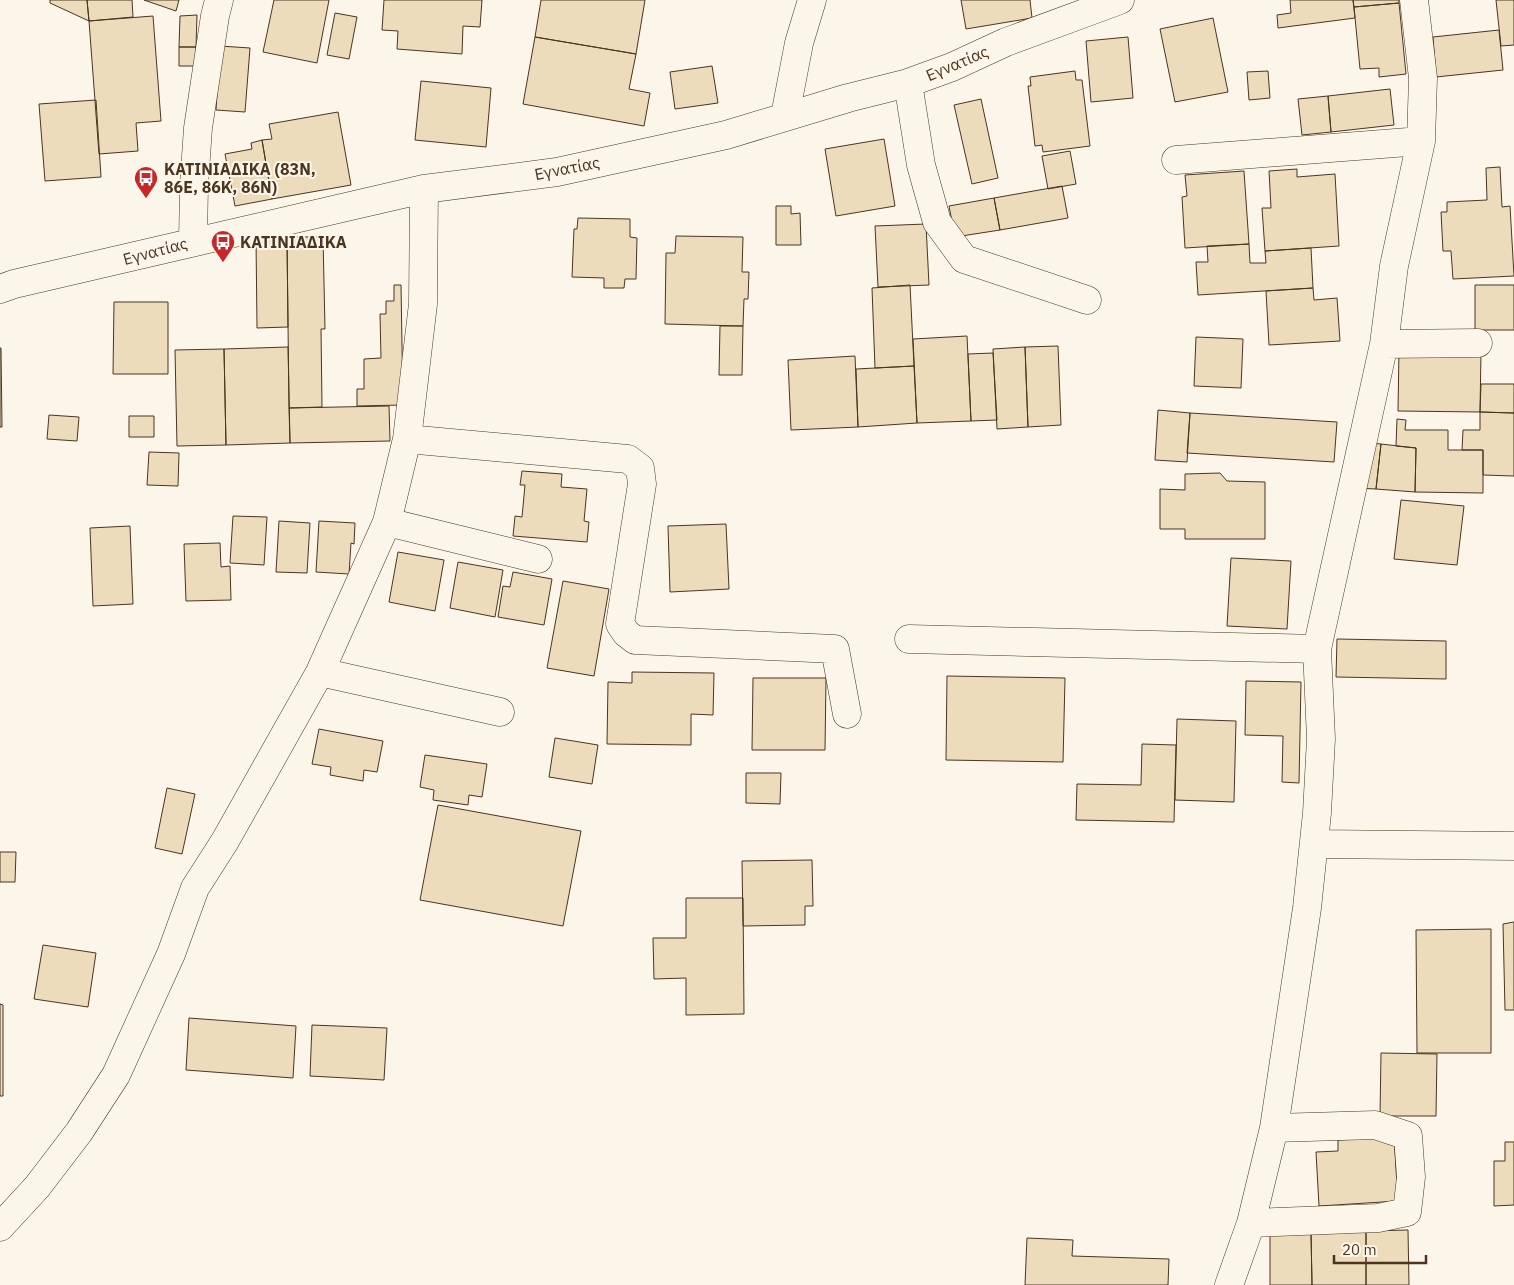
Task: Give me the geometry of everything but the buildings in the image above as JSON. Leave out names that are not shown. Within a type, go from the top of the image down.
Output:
[{"type":"street","points":[[193,241],[198,128],[219,0]]},
{"type":"street","points":[[785,116],[799,43],[812,0]]},
{"type":"street","name":"Εγνατίας","points":[[0,289],[193,241],[424,189],[557,172],[726,135],[785,116],[908,83],[952,66],[1087,6],[1120,0]]},
{"type":"street","points":[[1228,1285],[1250,1222],[1274,1128],[1307,908],[1314,844],[1321,739],[1317,649],[1384,344],[1394,266],[1421,141],[1423,78],[1414,0]]},
{"type":"street","points":[[908,83],[920,165],[938,222],[964,258],[1087,300]]},
{"type":"street","points":[[1176,160],[1421,141]]},
{"type":"street","points":[[0,1227],[37,1187],[79,1132],[116,1075],[171,954],[195,888],[225,841],[320,672],[387,522],[406,439],[423,304],[424,189]]},
{"type":"street","points":[[1384,344],[1478,343]]},
{"type":"street","points":[[406,439],[628,459],[640,468],[642,484],[620,624],[626,633],[635,640],[834,649],[847,714]]},
{"type":"street","points":[[387,522],[538,559]]},
{"type":"street","points":[[909,639],[1317,649]]},
{"type":"street","points":[[320,672],[500,712]]},
{"type":"street","points":[[1314,844],[1514,846]]},
{"type":"street","points":[[1250,1222],[1378,1218],[1407,1212],[1411,1177],[1408,1136],[1375,1124],[1274,1128]]},
{"type":"place","name":"ΚΑΤΙΝΙΑΔΙΚΑ (83Ν, 86Ε, 86Κ, 86Ν)","points":[[146,199]]},
{"type":"place","name":"ΚΑΤΙΝΙΑΔΙΚΑ","points":[[223,263]]}]
